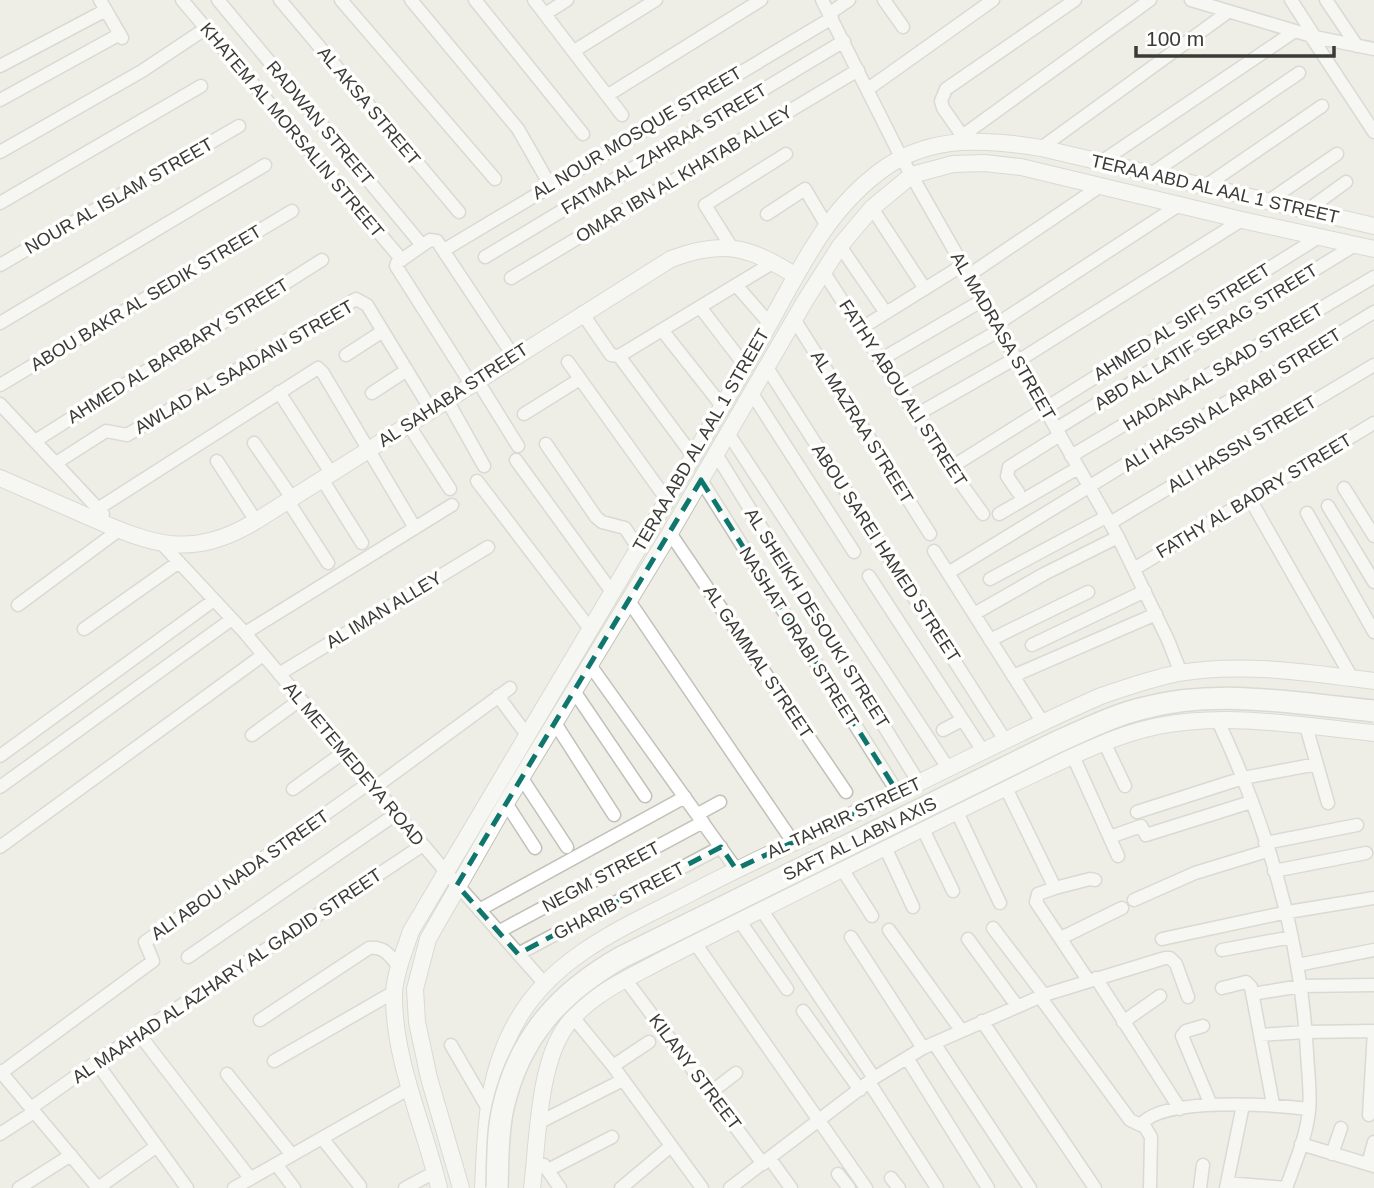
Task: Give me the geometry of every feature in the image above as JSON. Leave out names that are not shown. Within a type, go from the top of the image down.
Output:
[{"type":"main road","name":"SAFT AL LABN AXIS","points":[[497,1188],[503,1110],[512,1078],[526,1047],[544,1019],[566,994],[593,973],[622,957],[1059,741],[1133,711],[1173,702],[1235,698],[1374,711]]},
{"type":"main road","name":"SAFT AL LABN AXIS","points":[[505,1188],[510,1112],[519,1080],[551,1023],[573,999],[599,979],[628,963],[920,824]]},
{"type":"street","name":"KHATEM AL MORSALIN STREET","points":[[182,0],[400,261],[397,268],[474,382],[517,453],[612,592]]},
{"type":"street","name":"RADWAN STREET","points":[[218,0],[422,246]]},
{"type":"street","name":"AL AKSA STREET","points":[[279,0],[459,212]]},
{"type":"street","points":[[341,0],[495,180]]},
{"type":"street","points":[[411,0],[518,129],[550,185]]},
{"type":"street","points":[[475,0],[583,134]]},
{"type":"street","points":[[534,0],[622,115]]},
{"type":"street","points":[[545,14],[567,0]]},
{"type":"street","points":[[574,51],[656,0]]},
{"type":"street","points":[[608,95],[761,0]]},
{"type":"street","name":"AL MADRASA STREET","points":[[822,0],[901,158],[1118,537],[1156,614],[1181,673]]},
{"type":"street","name":"AL NOUR MOSQUE STREET","points":[[400,261],[430,240],[440,245],[550,185],[831,15],[849,0]]},
{"type":"street","points":[[884,0],[903,27]]},
{"type":"street","points":[[867,89],[993,0]]},
{"type":"street","points":[[1075,0],[946,89],[941,101],[943,108],[964,139],[1150,0]]},
{"type":"street","points":[[1191,0],[1224,7],[1312,36],[1374,50]]},
{"type":"street","points":[[1291,0],[1374,132]]},
{"type":"street","points":[[1326,0],[1357,46]]},
{"type":"street","points":[[0,66],[103,5],[121,36],[0,100]]},
{"type":"street","points":[[1041,148],[1224,7]]},
{"type":"street","points":[[0,152],[142,71],[205,29]]},
{"type":"street","points":[[1101,162],[1295,31]]},
{"type":"street","name":"FATMA AL ZAHRAA STREET","points":[[485,257],[844,41]]},
{"type":"street","name":"OMAR IBN AL KHATAB ALLEY","points":[[510,278],[858,70]]},
{"type":"street","points":[[1151,174],[1299,73]]},
{"type":"street","points":[[0,203],[201,86]]},
{"type":"street","points":[[1204,187],[1322,106]]},
{"type":"street","name":"NOUR AL ISLAM STREET","points":[[0,265],[239,126]]},
{"type":"street","name":"TERAA ABD AL AAL 1 STREET","points":[[438,1180],[410,1088],[396,1019],[394,992],[411,930],[746,367],[796,276],[839,209],[861,187],[901,158],[924,148],[964,139],[1041,148],[1374,226]]},
{"type":"street","points":[[732,248],[705,205],[786,154]]},
{"type":"street","points":[[1266,202],[1337,154]]},
{"type":"street","name":"TERAA ABD AL AAL 1 STREET","points":[[461,1188],[429,1078],[417,1022],[415,989],[428,939],[823,271],[872,208],[912,175],[953,164],[984,163],[1021,167],[1374,249]]},
{"type":"street","points":[[0,323],[265,165]]},
{"type":"street","points":[[1306,211],[1346,182]]},
{"type":"street","points":[[860,329],[925,289],[966,270],[1102,185]]},
{"type":"street","points":[[767,214],[805,189],[827,226]]},
{"type":"street","points":[[898,388],[998,327],[1179,205]]},
{"type":"street","points":[[872,208],[925,289]]},
{"type":"street","name":"ABOU BAKR AL SEDIK STREET","points":[[0,384],[292,211]]},
{"type":"street","points":[[916,415],[1017,360],[1242,220]]},
{"type":"street","name":"AHMED AL SIFI STREET","points":[[950,468],[1319,237]]},
{"type":"street","points":[[440,245],[514,357]]},
{"type":"street","name":"ABD AL LATIF SERAG STREET","points":[[1018,492],[1007,476],[1009,467],[1058,432],[1355,245]]},
{"type":"street","points":[[840,247],[886,313]]},
{"type":"street","name":"AL SAHABA STREET","points":[[0,478],[145,540],[182,545],[211,541],[239,531],[256,521],[671,259],[696,249],[732,248],[749,251],[796,276]]},
{"type":"street","name":"AHMED AL BARBARY STREET","points":[[35,441],[322,260]]},
{"type":"street","points":[[582,313],[611,355],[619,356],[774,262]]},
{"type":"street","name":"FATHY ABOU ALI STREET","points":[[823,271],[950,468],[983,514]]},
{"type":"street","name":"HADANA AL SAAD STREET","points":[[999,514],[1075,462],[1374,277]]},
{"type":"street","points":[[736,285],[770,324]]},
{"type":"street","points":[[788,292],[805,301]]},
{"type":"street","name":"AWLAD AL SAADANI STREET","points":[[56,463],[106,431],[127,436],[351,300],[360,299],[383,331]]},
{"type":"street","points":[[880,360],[983,300]]},
{"type":"street","points":[[700,307],[746,367]]},
{"type":"street","name":"ALI HASSN AL ARABI STREET","points":[[948,573],[1374,312]]},
{"type":"street","name":"AL MAZRAA STREET","points":[[794,319],[930,534]]},
{"type":"street","points":[[662,330],[722,406]]},
{"type":"street","points":[[346,355],[383,331],[431,410]]},
{"type":"street","points":[[619,356],[693,456]]},
{"type":"street","points":[[568,362],[667,500]]},
{"type":"street","name":"ALI HASSN STREET","points":[[990,579],[1108,520],[1374,365]]},
{"type":"street","name":"ABOU SAREI HAMED STREET","points":[[766,366],[1006,740]]},
{"type":"street","points":[[99,508],[315,369],[322,370],[415,528]]},
{"type":"street","points":[[372,393],[407,370]]},
{"type":"street","points":[[524,414],[580,379]]},
{"type":"street","points":[[279,392],[362,544]]},
{"type":"street","points":[[751,392],[854,552]]},
{"type":"street","points":[[446,400],[484,466]]},
{"type":"street","points":[[0,404],[99,508],[113,528],[18,605]]},
{"type":"street","name":"FATHY AL BADRY STREET","points":[[1134,569],[1374,423]]},
{"type":"street","points":[[408,424],[450,489]]},
{"type":"street","points":[[728,433],[948,768]]},
{"type":"street","points":[[254,443],[327,563]]},
{"type":"street","points":[[545,444],[596,517],[602,522],[625,528],[638,548]]},
{"type":"street","name":"AL SHEIKH DESOUKI STREET","points":[[716,454],[919,783]]},
{"type":"street","points":[[217,461],[256,521]]},
{"type":"street","name":"NASHAT ORABI STREET","points":[[701,480],[898,793]]},
{"type":"street","points":[[477,481],[590,629]]},
{"type":"street","points":[[1344,488],[1374,536]]},
{"type":"street","points":[[1250,499],[1352,678]]},
{"type":"street","points":[[245,634],[452,505]]},
{"type":"street","points":[[1328,506],[1374,582]]},
{"type":"street","points":[[1307,513],[1374,632]]},
{"type":"street","name":"AL GAMMAL STREET","points":[[670,533],[845,792]]},
{"type":"street","points":[[974,614],[1044,574],[1118,537]]},
{"type":"street","name":"AL METEMEDEYA ROAD","points":[[162,544],[232,619],[457,886],[545,984]]},
{"type":"street","name":"AL IMAN ALLEY","points":[[279,674],[488,547]]},
{"type":"street","points":[[934,551],[1043,723]]},
{"type":"street","points":[[83,629],[179,562]]},
{"type":"street","points":[[869,576],[983,751]]},
{"type":"street","points":[[1032,645],[1145,591]]},
{"type":"street","points":[[990,640],[1088,592]]},
{"type":"street","points":[[0,756],[214,600]]},
{"type":"street","points":[[629,601],[793,842]]},
{"type":"street","points":[[1013,676],[1156,614]]},
{"type":"street","points":[[0,787],[232,619]]},
{"type":"street","points":[[0,847],[263,655]]},
{"type":"street","points":[[590,665],[736,869]]},
{"type":"street","name":"AL TAHRIR STREET","points":[[483,1188],[487,1107],[500,1056],[519,1017],[545,984],[574,957],[611,933],[736,869],[1101,696],[1181,673],[1229,670],[1266,670],[1374,681]]},
{"type":"street","points":[[372,786],[510,688]]},
{"type":"street","points":[[574,691],[645,796]]},
{"type":"street","points":[[498,696],[527,735]]},
{"type":"street","points":[[252,735],[300,700]]},
{"type":"street","points":[[1217,719],[1243,778],[1288,912],[1301,986],[1310,1109],[1286,1188],[1227,1186],[1243,1105]]},
{"type":"street","points":[[532,1188],[549,1062],[558,1038],[573,1017],[593,999],[626,980],[885,847],[920,824],[957,812],[1104,742],[1159,726],[1217,719],[1374,734]]},
{"type":"street","points":[[943,730],[962,720]]},
{"type":"street","points":[[555,723],[614,815]]},
{"type":"street","points":[[1306,726],[1328,803]]},
{"type":"street","points":[[1104,742],[1125,786]]},
{"type":"street","points":[[293,789],[344,752]]},
{"type":"street","points":[[1073,756],[1118,856]]},
{"type":"street","points":[[1137,812],[1243,778],[1317,764]]},
{"type":"street","points":[[522,777],[567,847]]},
{"type":"street","name":"ALI ABOU NADA STREET","points":[[1,1072],[153,961],[145,942],[372,786]]},
{"type":"street","points":[[1006,788],[1055,888]]},
{"type":"street","points":[[479,911],[685,797]]},
{"type":"street","name":"NEGM STREET","points":[[498,932],[701,818],[720,802]]},
{"type":"street","points":[[1110,837],[1141,826],[1146,835],[1251,802]]},
{"type":"street","points":[[506,803],[535,848]]},
{"type":"street","points":[[957,812],[1000,903]]},
{"type":"street","points":[[188,957],[396,814]]},
{"type":"street","points":[[920,824],[953,891]]},
{"type":"street","points":[[1134,900],[1195,873],[1266,847],[1357,825]]},
{"type":"street","name":"AL MAAHAD AL AZHARY AL GADID STREET","points":[[0,1135],[96,1062],[423,845]]},
{"type":"street","name":"GHARIB STREET","points":[[518,954],[721,847]]},
{"type":"street","points":[[885,847],[913,907]]},
{"type":"street","points":[[1274,870],[1366,853]]},
{"type":"street","points":[[842,869],[872,916]]},
{"type":"street","points":[[1095,880],[1055,888],[1038,894],[1035,898],[1061,938],[1123,1021],[1180,1109]]},
{"type":"street","points":[[1162,939],[1288,912],[1374,898]]},
{"type":"street","points":[[1061,938],[1122,908]]},
{"type":"street","points":[[761,909],[868,1083],[937,1188]]},
{"type":"street","points":[[739,920],[787,989]]},
{"type":"street","points":[[993,928],[1130,1120],[1147,1129],[1151,1137],[1150,1188]]},
{"type":"street","points":[[889,930],[961,1030]]},
{"type":"street","points":[[851,937],[1030,1188]]},
{"type":"street","points":[[1222,950],[1292,937]]},
{"type":"street","points":[[968,939],[1017,1006]]},
{"type":"street","points":[[695,943],[866,1188]]},
{"type":"street","points":[[260,1020],[369,948],[379,947],[387,952],[399,967]]},
{"type":"street","points":[[1297,965],[1374,950]]},
{"type":"street","points":[[730,1188],[868,1083],[906,1058],[1017,1006],[1092,979],[1170,958],[1176,964],[1188,997]]},
{"type":"street","name":"KILANY STREET","points":[[626,980],[710,1093],[766,1162],[791,1188]]},
{"type":"street","points":[[1222,988],[1247,982],[1252,994],[1273,1104]]},
{"type":"street","points":[[545,984],[613,1066],[702,1188]]},
{"type":"street","points":[[1252,994],[1301,986],[1374,985]]},
{"type":"street","points":[[274,1061],[394,992]]},
{"type":"street","points":[[1123,1021],[1160,996]]},
{"type":"street","points":[[803,1011],[868,1083]]},
{"type":"street","points":[[982,1021],[1095,1188]]},
{"type":"street","points":[[1203,1026],[1186,1031],[1182,1035],[1211,1105]]},
{"type":"street","points":[[1260,1035],[1374,1031],[1369,1115]]},
{"type":"street","points":[[139,1034],[250,1178]]},
{"type":"street","points":[[613,1066],[649,1042]]},
{"type":"street","points":[[451,1045],[487,1107]]},
{"type":"street","points":[[906,1058],[988,1188]]},
{"type":"street","points":[[96,1062],[187,1188]]},
{"type":"street","points":[[1,1072],[98,1188],[157,1146]]},
{"type":"street","points":[[710,1093],[736,1073]]},
{"type":"street","points":[[227,1074],[292,1155]]},
{"type":"street","points":[[540,1122],[623,1080]]},
{"type":"street","points":[[234,1188],[410,1088]]},
{"type":"street","points":[[1141,1125],[1152,1115],[1211,1105],[1273,1104],[1310,1109]]},
{"type":"street","points":[[1332,1154],[1341,1128]]},
{"type":"street","points":[[548,1170],[612,1137]]},
{"type":"street","points":[[322,1138],[360,1186]]},
{"type":"street","points":[[1301,1144],[1371,1165],[1374,1142]]},
{"type":"street","points":[[621,1188],[671,1146]]},
{"type":"street","points":[[536,1154],[560,1188]]},
{"type":"street","points":[[19,1188],[71,1155]]},
{"type":"street","points":[[276,1164],[294,1188]]},
{"type":"street","points":[[1200,1188],[1203,1165]]},
{"type":"street","points":[[838,1174],[849,1188]]},
{"type":"street","points":[[405,1188],[438,1180]]},
{"type":"highlighted area","points":[[701,480],[898,793],[736,869],[721,847],[518,954],[457,885]]}]
